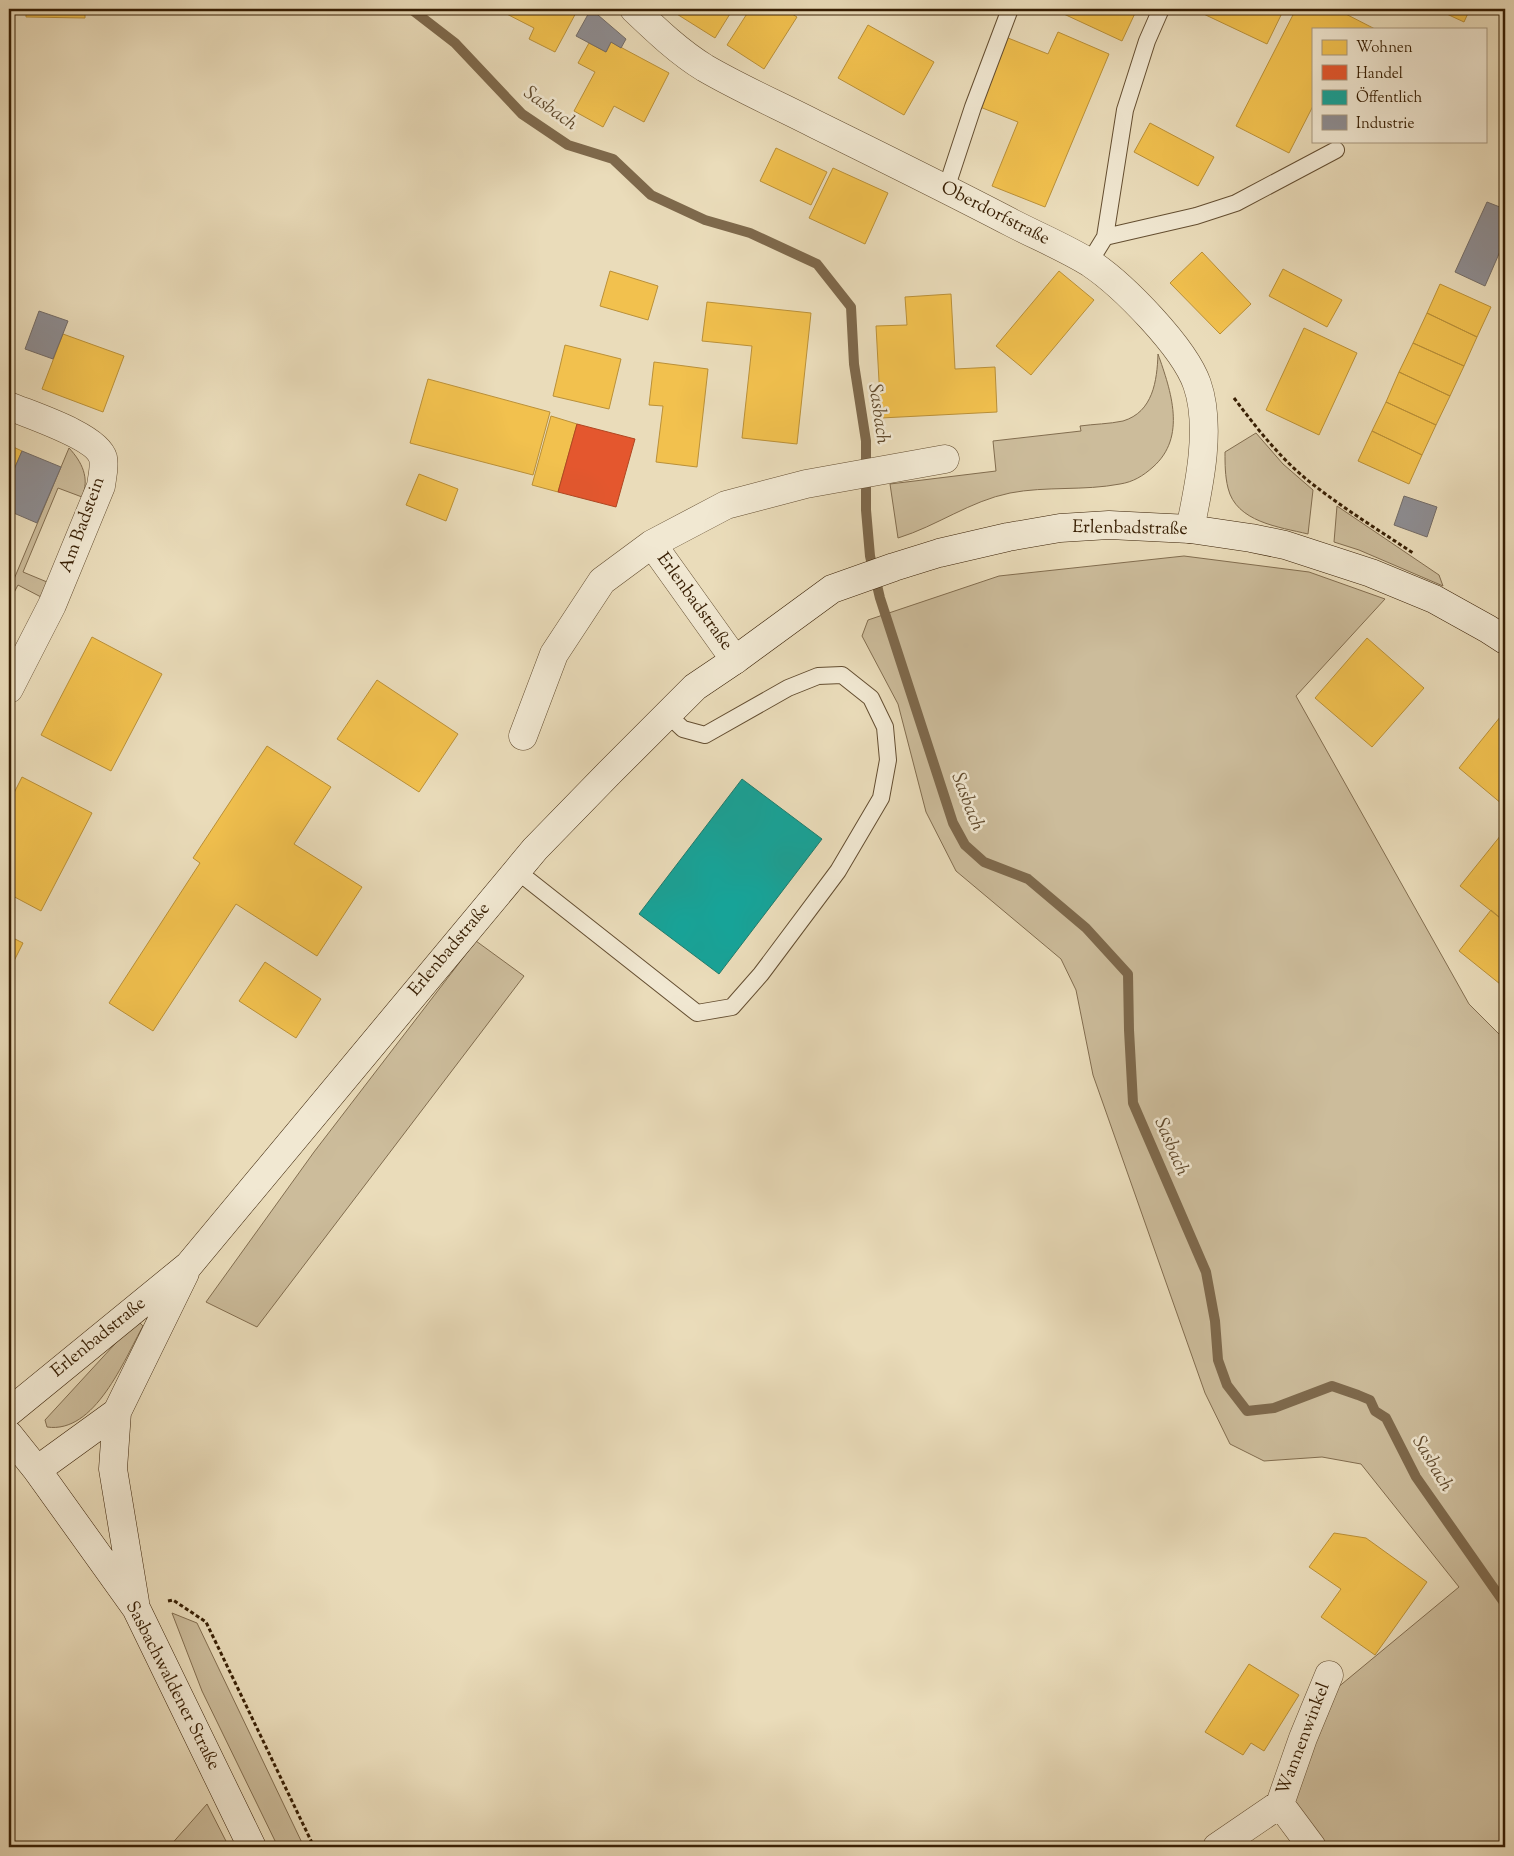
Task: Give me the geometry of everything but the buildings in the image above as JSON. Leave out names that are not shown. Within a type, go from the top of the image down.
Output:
[{"type":"street","name":"Oberdorfstraße","points":[[634,9],[659,34],[704,67],[1090,263],[1129,296],[1181,353],[1198,386],[1203,416],[1203,433],[1200,470],[1190,530]]},
{"type":"street","name":"Am Badstein","points":[[9,406],[70,431],[89,441],[98,448],[103,458],[103,470],[101,486],[52,605],[9,689]]},
{"type":"street","name":"Erlenbadstraße","points":[[523,736],[554,654],[602,581],[652,544],[726,505],[806,484],[944,459]]},
{"type":"street","name":"Erlenbadstraße","points":[[9,1412],[189,1265],[325,1099],[542,842],[695,687],[832,589],[894,566],[939,553],[1008,537],[1060,528],[1109,525],[1190,530],[1251,538],[1285,545],[1371,573],[1434,599],[1505,640]]},
{"type":"street","name":"Erlenbadstraße","points":[[652,544],[735,660]]},
{"type":"street","name":"Erlenbadstraße","points":[[136,1608],[113,1469],[117,1412],[189,1265]]},
{"type":"street","name":"Erlenbadstraße","points":[[37,1470],[117,1412]]},
{"type":"street","name":"Sasbachwaldener Straße","points":[[9,1435],[37,1470],[136,1608],[252,1847]]},
{"type":"street","name":"Wannenwinkel","points":[[1217,1847],[1280,1804],[1303,1738],[1329,1675]]},
{"type":"street","name":"Wannenwinkel","points":[[1280,1804],[1312,1847]]},
{"type":"lane","points":[[946,189],[973,107],[1010,9]]},
{"type":"lane","points":[[1090,263],[1105,237],[1125,110],[1147,41],[1161,9]]},
{"type":"lane","points":[[1105,237],[1196,216],[1236,202],[1336,150]]},
{"type":"lane","points":[[517,871],[697,1013],[732,1007],[761,974],[838,871],[881,798],[888,760],[885,727],[870,698],[842,675],[818,676],[788,688],[705,735],[683,729],[668,715]]},
{"type":"path","points":[[1232,396],[1258,430],[1287,462],[1314,486],[1419,557]]},
{"type":"path","points":[[136,1608],[172,1600],[206,1622],[314,1847]]},
{"type":"shaded area","points":[[1158,354],[1171,398],[1173,428],[1170,442],[1164,455],[1145,473],[1134,480],[1120,484],[1010,493],[981,502],[898,538],[890,484],[996,471],[993,441],[1081,431],[1080,426],[1118,422],[1133,417],[1141,411],[1151,394],[1156,375]]},
{"type":"shaded area","points":[[1256,433],[1283,464],[1313,490],[1308,534],[1272,525],[1249,516],[1240,509],[1233,499],[1226,479],[1225,452]]},
{"type":"shaded area","points":[[69,448],[78,459],[85,477],[82,497],[58,488],[23,572],[47,582],[41,597],[18,585],[9,602],[9,591]]},
{"type":"shaded area","points":[[1337,506],[1439,575],[1443,586],[1359,550],[1334,542]]},
{"type":"shaded area","points":[[1184,556],[1309,572],[1385,599],[1296,696],[1469,1004],[1505,1040],[1505,1847],[1325,1847],[1294,1801],[1325,1698],[1459,1587],[1361,1464],[1322,1457],[1264,1461],[1230,1444],[1205,1393],[1093,1075],[1076,990],[1061,959],[956,871],[926,812],[898,704],[862,636],[868,620],[999,576]]},
{"type":"shaded area","points":[[476,941],[524,976],[257,1327],[206,1302],[314,1152]]},
{"type":"shaded area","points":[[137,1320],[143,1326],[106,1392],[80,1419],[64,1426],[47,1427],[45,1420]]},
{"type":"shaded area","points":[[172,1613],[197,1623],[304,1847],[278,1847],[202,1691]]},
{"type":"shaded area","points":[[207,1804],[229,1847],[169,1847]]},
{"type":"waterway","name":"Sasbach","points":[[411,9],[455,43],[522,114],[568,145],[613,159],[651,195],[705,220],[750,233],[817,264],[851,307],[854,364],[866,441],[866,510],[870,556],[880,598],[953,823],[965,845],[984,862],[1028,879],[1086,928],[1128,974],[1133,1103],[1206,1272],[1215,1321],[1218,1360],[1227,1385],[1247,1411],[1274,1408],[1332,1386],[1370,1400],[1375,1411],[1386,1418],[1416,1477],[1505,1604]]}]
